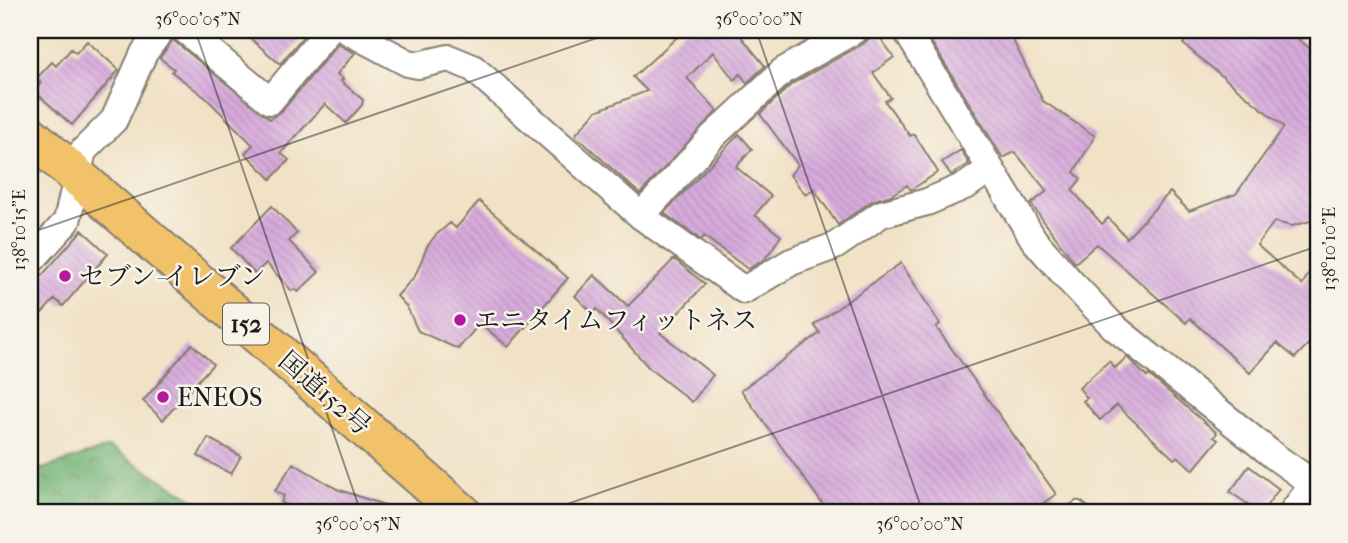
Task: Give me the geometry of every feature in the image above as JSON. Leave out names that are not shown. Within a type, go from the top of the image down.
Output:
[{"type":"highway","name":"国道152号","points":[[30,135],[462,513]]},
{"type":"street","points":[[30,262],[67,221],[80,177],[83,151],[114,120],[144,53],[161,30]]},
{"type":"street","points":[[185,30],[270,101],[329,30]]},
{"type":"street","points":[[346,30],[408,63],[418,65],[449,58],[473,68],[641,216],[744,290],[792,262],[835,246],[881,214],[927,202],[967,185],[990,169]]},
{"type":"street","points":[[641,216],[713,136],[783,71],[855,30]]},
{"type":"street","points":[[906,30],[1034,240],[1114,327],[1254,440],[1318,486],[1296,513]]},
{"type":"lane","points":[[1070,513],[1078,508],[1084,513]]},
{"type":"green space","points":[[109,447],[216,513],[30,513],[30,473]]},
{"type":"building","points":[[241,30],[303,30],[306,33],[280,64]]},
{"type":"building","points":[[685,30],[736,30],[765,66],[747,83],[740,74],[734,80],[713,52],[687,78],[717,111],[640,194],[575,135],[596,111],[647,91],[633,77]]},
{"type":"building","points":[[924,30],[1008,30],[1043,101],[1095,136],[1074,172],[1081,179],[1072,190],[1102,224],[1108,218],[1127,238],[1170,192],[1189,211],[1236,194],[1284,127],[1183,44],[1195,30],[1305,30],[1298,39],[1318,55],[1318,219],[1292,226],[1274,222],[1257,245],[1302,285],[1318,258],[1318,334],[1295,358],[1277,343],[1250,373],[1190,318],[1186,323],[1097,244],[1075,263],[1031,204],[1047,191],[1015,152],[1003,158]]},
{"type":"building","points":[[876,32],[894,57],[873,73],[891,98],[885,101],[910,136],[914,134],[938,172],[911,190],[907,185],[891,195],[872,201],[838,225],[814,189],[806,195],[790,175],[798,165],[760,114],[792,84],[863,44]]},
{"type":"building","points":[[173,40],[270,119],[282,111],[338,44],[355,53],[337,74],[343,79],[341,81],[363,100],[362,105],[346,123],[325,104],[281,153],[289,160],[271,179],[245,153],[253,145],[206,98],[172,72],[174,69],[160,58]]},
{"type":"building","points":[[87,41],[119,70],[72,125],[34,91],[41,83],[37,78],[52,62],[56,66],[71,49],[76,53]]},
{"type":"building","points":[[739,134],[752,149],[736,167],[771,196],[755,215],[781,236],[765,259],[748,269],[704,236],[701,240],[664,213]]},
{"type":"building","points":[[961,150],[969,164],[951,175],[942,162]]},
{"type":"building","points":[[479,201],[568,278],[508,347],[480,323],[458,349],[418,331],[407,307],[397,296],[415,276],[427,247],[435,236],[450,223],[456,228]]},
{"type":"building","points":[[272,206],[297,233],[289,241],[319,272],[298,292],[295,289],[292,291],[266,263],[255,274],[231,248]]},
{"type":"building","points":[[82,230],[108,254],[63,306],[55,299],[30,326],[30,289]]},
{"type":"building","points":[[674,259],[705,284],[660,333],[713,375],[692,402],[650,369],[597,309],[593,313],[575,296],[594,275],[628,306]]},
{"type":"building","points":[[901,263],[940,324],[936,327],[1056,494],[1030,513],[829,513],[741,390],[820,333],[814,325]]},
{"type":"building","points":[[192,344],[213,364],[163,420],[143,401]]},
{"type":"building","points":[[1127,357],[1147,377],[1149,375],[1217,433],[1214,437],[1218,440],[1193,470],[1178,456],[1174,459],[1117,405],[1100,420],[1083,401],[1087,398],[1079,388],[1109,361],[1115,368]]},
{"type":"building","points":[[208,438],[241,456],[231,474],[198,456]]},
{"type":"building","points":[[293,463],[337,489],[399,510],[398,513],[300,513],[281,502],[284,496],[275,491]]},
{"type":"building","points":[[1249,466],[1279,489],[1261,513],[1230,492]]},
{"type":"place","name":"セブン-イレブン","points":[[65,276]]},
{"type":"place","name":"エニタイムフィットネス","points":[[460,320]]},
{"type":"place","name":"ENEOS","points":[[163,397]]}]
